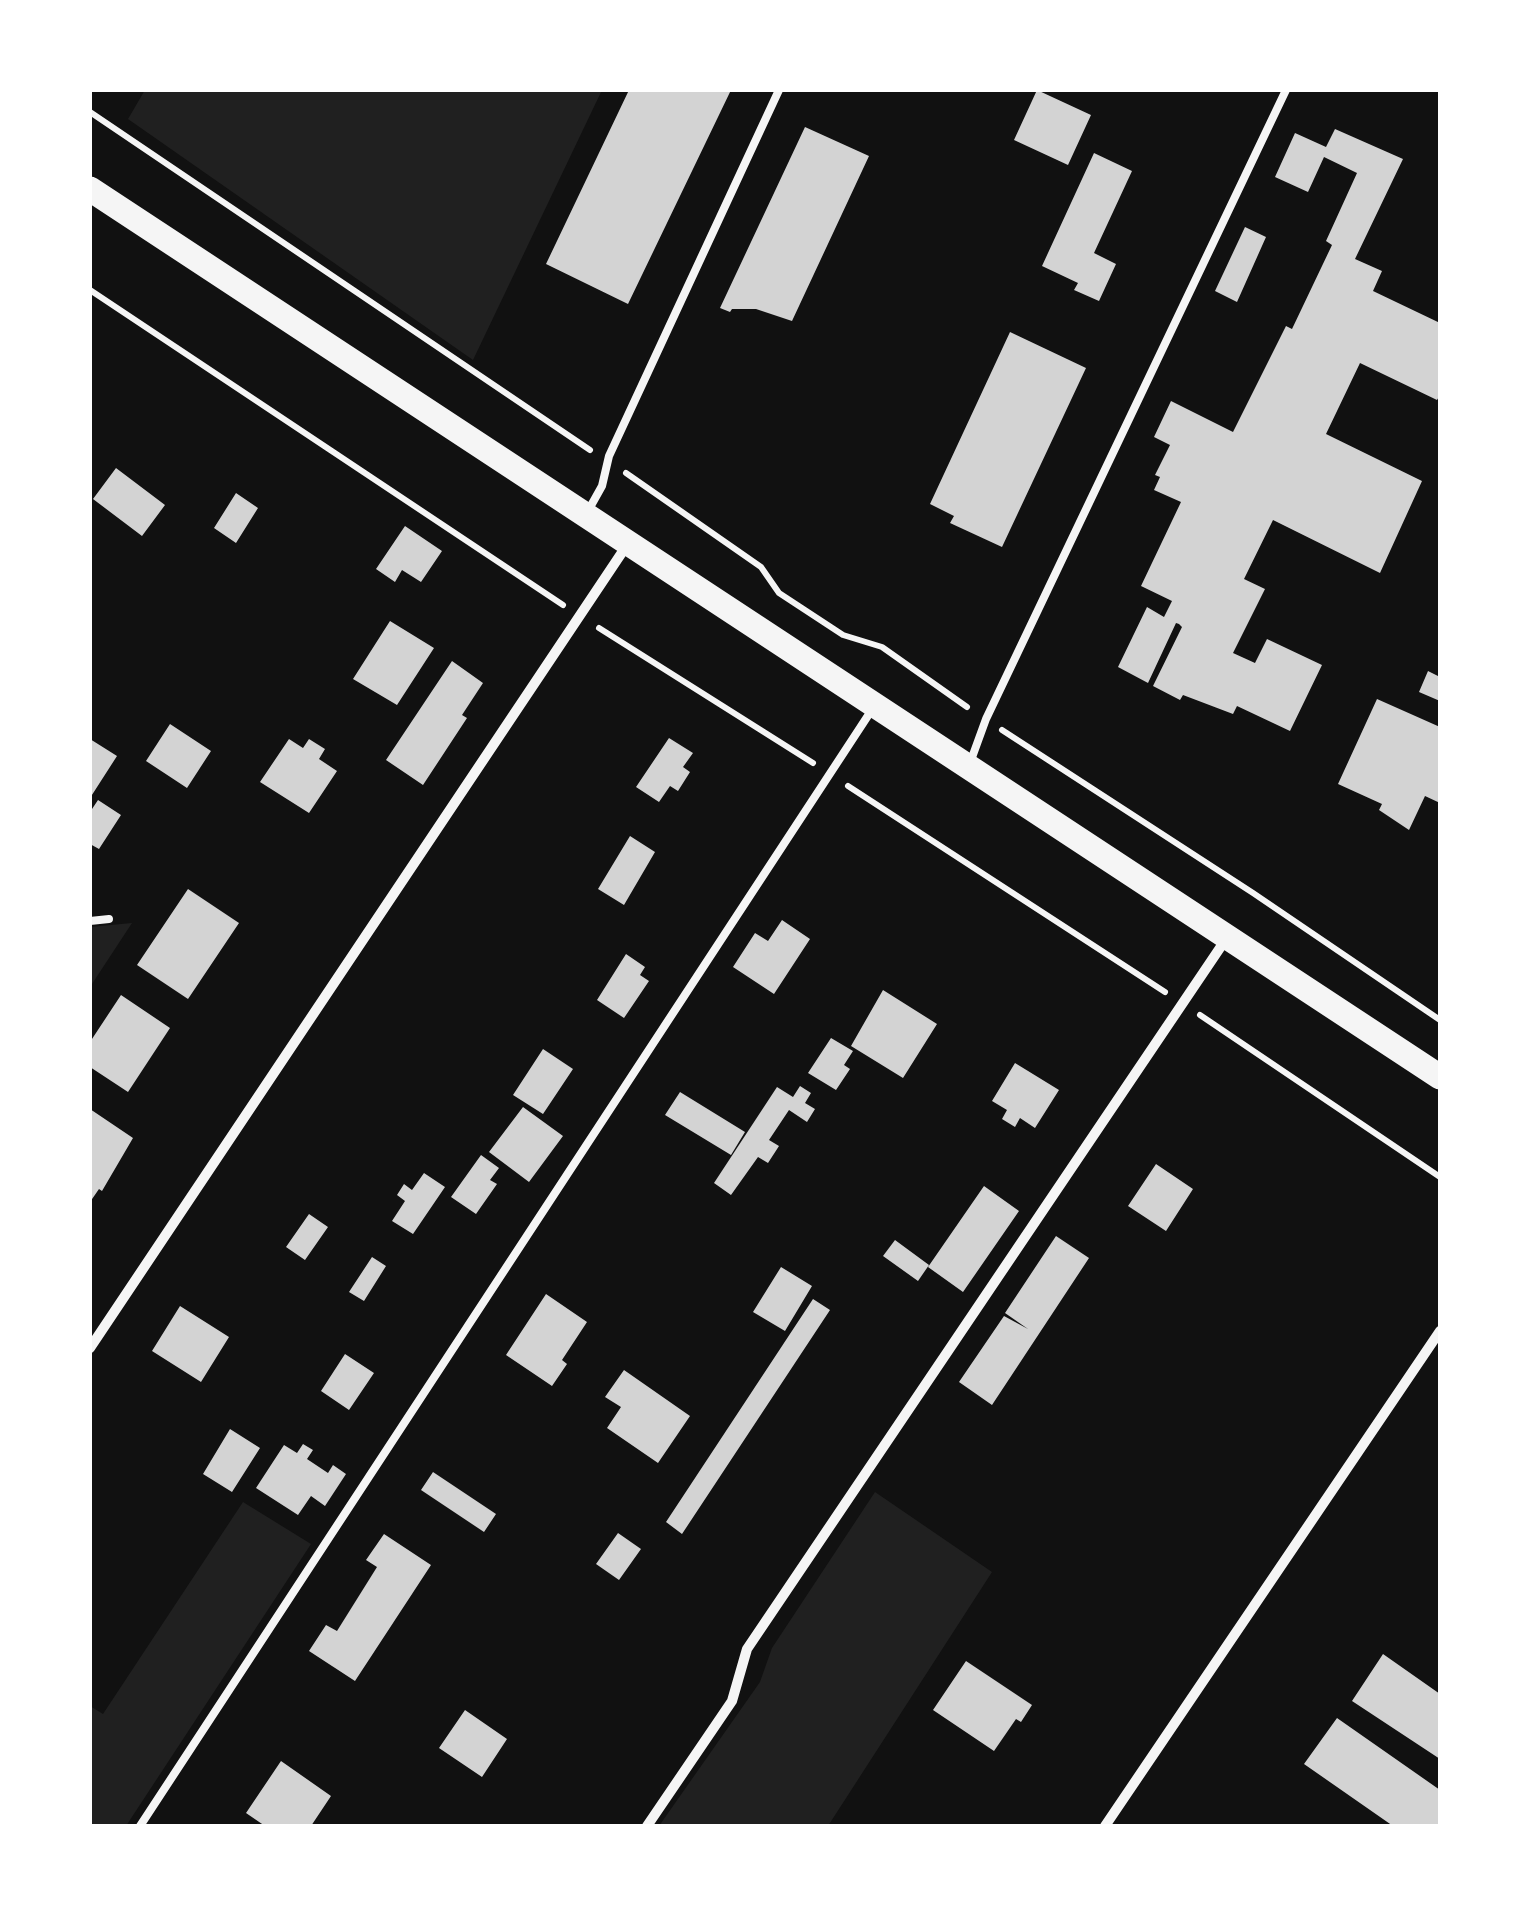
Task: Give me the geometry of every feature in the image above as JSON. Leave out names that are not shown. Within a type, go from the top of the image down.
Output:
[{"type":"main road","points":[[90,189],[1440,1077]]},
{"type":"street","points":[[90,1348],[630,542]]},
{"type":"street","points":[[647,1826],[732,1701],[747,1649],[1226,938]]},
{"type":"street","points":[[1106,1826],[1440,1332]]},
{"type":"lane","points":[[586,515],[779,90]]},
{"type":"lane","points":[[968,767],[986,719],[1286,90]]},
{"type":"lane","points":[[140,1826],[875,704]]},
{"type":"lane","points":[[90,921],[109,919]]},
{"type":"path","points":[[90,112],[760,567],[778,593],[843,635],[882,647],[1440,1020]]},
{"type":"path","points":[[90,290],[578,615],[828,772],[1182,1003],[1440,1177]]},
{"type":"shaded area","points":[[145,90],[602,90],[473,360],[128,119]]},
{"type":"shaded area","points":[[132,923],[90,987],[90,927]]},
{"type":"shaded area","points":[[875,1492],[992,1572],[828,1826],[659,1826],[760,1682],[772,1648]]},
{"type":"shaded area","points":[[243,1502],[311,1544],[126,1826],[90,1826],[90,1706],[103,1714]]},
{"type":"building","points":[[629,90],[731,90],[628,304],[546,264]]},
{"type":"building","points":[[1037,90],[1091,115],[1068,165],[1014,140]]},
{"type":"building","points":[[805,127],[869,156],[792,321],[756,309],[730,312],[720,308]]},
{"type":"building","points":[[1335,129],[1403,159],[1355,259],[1382,271],[1373,291],[1440,323],[1440,395],[1437,400],[1360,363],[1326,434],[1422,481],[1380,573],[1273,520],[1244,579],[1265,589],[1233,653],[1255,663],[1267,639],[1322,665],[1290,731],[1237,706],[1233,714],[1183,695],[1180,700],[1153,686],[1182,627],[1179,624],[1176,623],[1148,683],[1118,667],[1147,607],[1164,617],[1172,601],[1141,586],[1181,502],[1154,490],[1160,477],[1155,475],[1170,445],[1154,437],[1171,401],[1233,432],[1286,326],[1292,329],[1332,245],[1326,241],[1357,173],[1324,157],[1308,192],[1275,177],[1295,133],[1326,147]]},
{"type":"building","points":[[1094,153],[1132,171],[1094,253],[1116,264],[1099,301],[1074,290],[1078,283],[1042,266]]},
{"type":"building","points":[[1245,227],[1266,237],[1237,302],[1215,291]]},
{"type":"building","points":[[1010,332],[1086,368],[1002,547],[950,523],[954,516],[930,504]]},
{"type":"building","points":[[116,468],[165,505],[142,536],[93,499]]},
{"type":"building","points":[[236,493],[258,508],[236,543],[214,528]]},
{"type":"building","points":[[405,526],[442,551],[421,582],[402,570],[395,582],[376,569]]},
{"type":"building","points":[[390,621],[434,648],[397,705],[353,679]]},
{"type":"building","points":[[452,661],[483,683],[462,715],[467,718],[423,785],[386,760]]},
{"type":"building","points":[[1428,671],[1440,677],[1440,701],[1419,692]]},
{"type":"building","points":[[1377,699],[1440,727],[1440,803],[1425,796],[1409,830],[1379,810],[1382,804],[1338,784]]},
{"type":"building","points":[[170,724],[211,751],[187,788],[146,761]]},
{"type":"building","points":[[669,738],[693,753],[683,767],[690,772],[678,791],[670,786],[659,802],[636,787]]},
{"type":"building","points":[[90,739],[117,756],[90,798]]},
{"type":"building","points":[[289,739],[303,748],[309,739],[325,749],[319,759],[337,771],[309,813],[260,782]]},
{"type":"building","points":[[98,800],[121,815],[99,849],[90,844],[90,812]]},
{"type":"building","points":[[630,836],[655,852],[624,905],[598,889]]},
{"type":"building","points":[[188,889],[239,923],[188,999],[137,965]]},
{"type":"building","points":[[782,920],[810,939],[774,994],[733,967],[755,933],[768,941]]},
{"type":"building","points":[[626,954],[645,967],[640,975],[649,981],[624,1018],[597,1000]]},
{"type":"building","points":[[883,990],[937,1024],[903,1078],[851,1046]]},
{"type":"building","points":[[121,995],[170,1028],[128,1092],[90,1067],[90,1042]]},
{"type":"building","points":[[831,1038],[853,1051],[844,1065],[850,1069],[836,1090],[808,1073]]},
{"type":"building","points":[[543,1049],[573,1069],[543,1114],[513,1095]]},
{"type":"building","points":[[1015,1063],[1059,1090],[1035,1128],[1020,1118],[1015,1127],[1002,1119],[1007,1110],[992,1101]]},
{"type":"building","points":[[800,1086],[811,1093],[805,1103],[815,1109],[807,1122],[789,1110],[769,1140],[779,1146],[768,1163],[758,1157],[731,1195],[714,1183],[777,1087],[793,1097]]},
{"type":"building","points":[[680,1092],[745,1132],[731,1155],[665,1115]]},
{"type":"building","points":[[523,1107],[563,1136],[529,1182],[489,1152]]},
{"type":"building","points":[[90,1109],[133,1138],[102,1191],[99,1189],[90,1202]]},
{"type":"building","points":[[481,1155],[499,1168],[490,1180],[497,1184],[476,1214],[451,1197]]},
{"type":"building","points":[[1156,1164],[1193,1189],[1166,1231],[1128,1206]]},
{"type":"building","points":[[424,1173],[445,1187],[413,1234],[392,1221],[405,1201],[397,1195],[404,1184],[412,1190]]},
{"type":"building","points":[[984,1186],[1019,1211],[963,1292],[928,1267]]},
{"type":"building","points":[[309,1214],[328,1227],[305,1260],[286,1247]]},
{"type":"building","points":[[1056,1236],[1089,1258],[992,1405],[959,1382],[1004,1316],[1028,1329],[1005,1313]]},
{"type":"building","points":[[895,1240],[929,1265],[918,1281],[883,1256]]},
{"type":"building","points":[[372,1257],[386,1266],[364,1301],[349,1292]]},
{"type":"building","points":[[781,1267],[812,1286],[785,1331],[753,1312]]},
{"type":"building","points":[[546,1294],[587,1322],[562,1360],[567,1364],[552,1386],[506,1355]]},
{"type":"building","points":[[813,1299],[830,1310],[682,1534],[666,1522]]},
{"type":"building","points":[[180,1306],[229,1337],[201,1382],[152,1351]]},
{"type":"building","points":[[345,1354],[374,1373],[349,1410],[321,1391]]},
{"type":"building","points":[[624,1370],[690,1416],[658,1463],[607,1428],[621,1407],[605,1397]]},
{"type":"building","points":[[230,1429],[260,1448],[232,1492],[203,1474]]},
{"type":"building","points":[[303,1444],[313,1450],[307,1459],[328,1473],[333,1465],[346,1474],[325,1506],[311,1496],[298,1515],[256,1488],[284,1445],[297,1453]]},
{"type":"building","points":[[433,1472],[496,1514],[484,1532],[421,1490]]},
{"type":"building","points":[[618,1533],[641,1549],[619,1580],[596,1564]]},
{"type":"building","points":[[384,1534],[431,1565],[355,1681],[309,1651],[326,1625],[337,1631],[377,1567],[366,1560]]},
{"type":"building","points":[[1383,1654],[1440,1694],[1440,1759],[1352,1701]]},
{"type":"building","points":[[966,1661],[1032,1705],[1021,1722],[1016,1719],[994,1751],[933,1710]]},
{"type":"building","points":[[465,1710],[507,1739],[482,1777],[439,1748]]},
{"type":"building","points":[[1337,1718],[1440,1790],[1440,1826],[1393,1826],[1304,1764]]},
{"type":"building","points":[[281,1761],[331,1796],[311,1826],[265,1826],[246,1813]]}]
